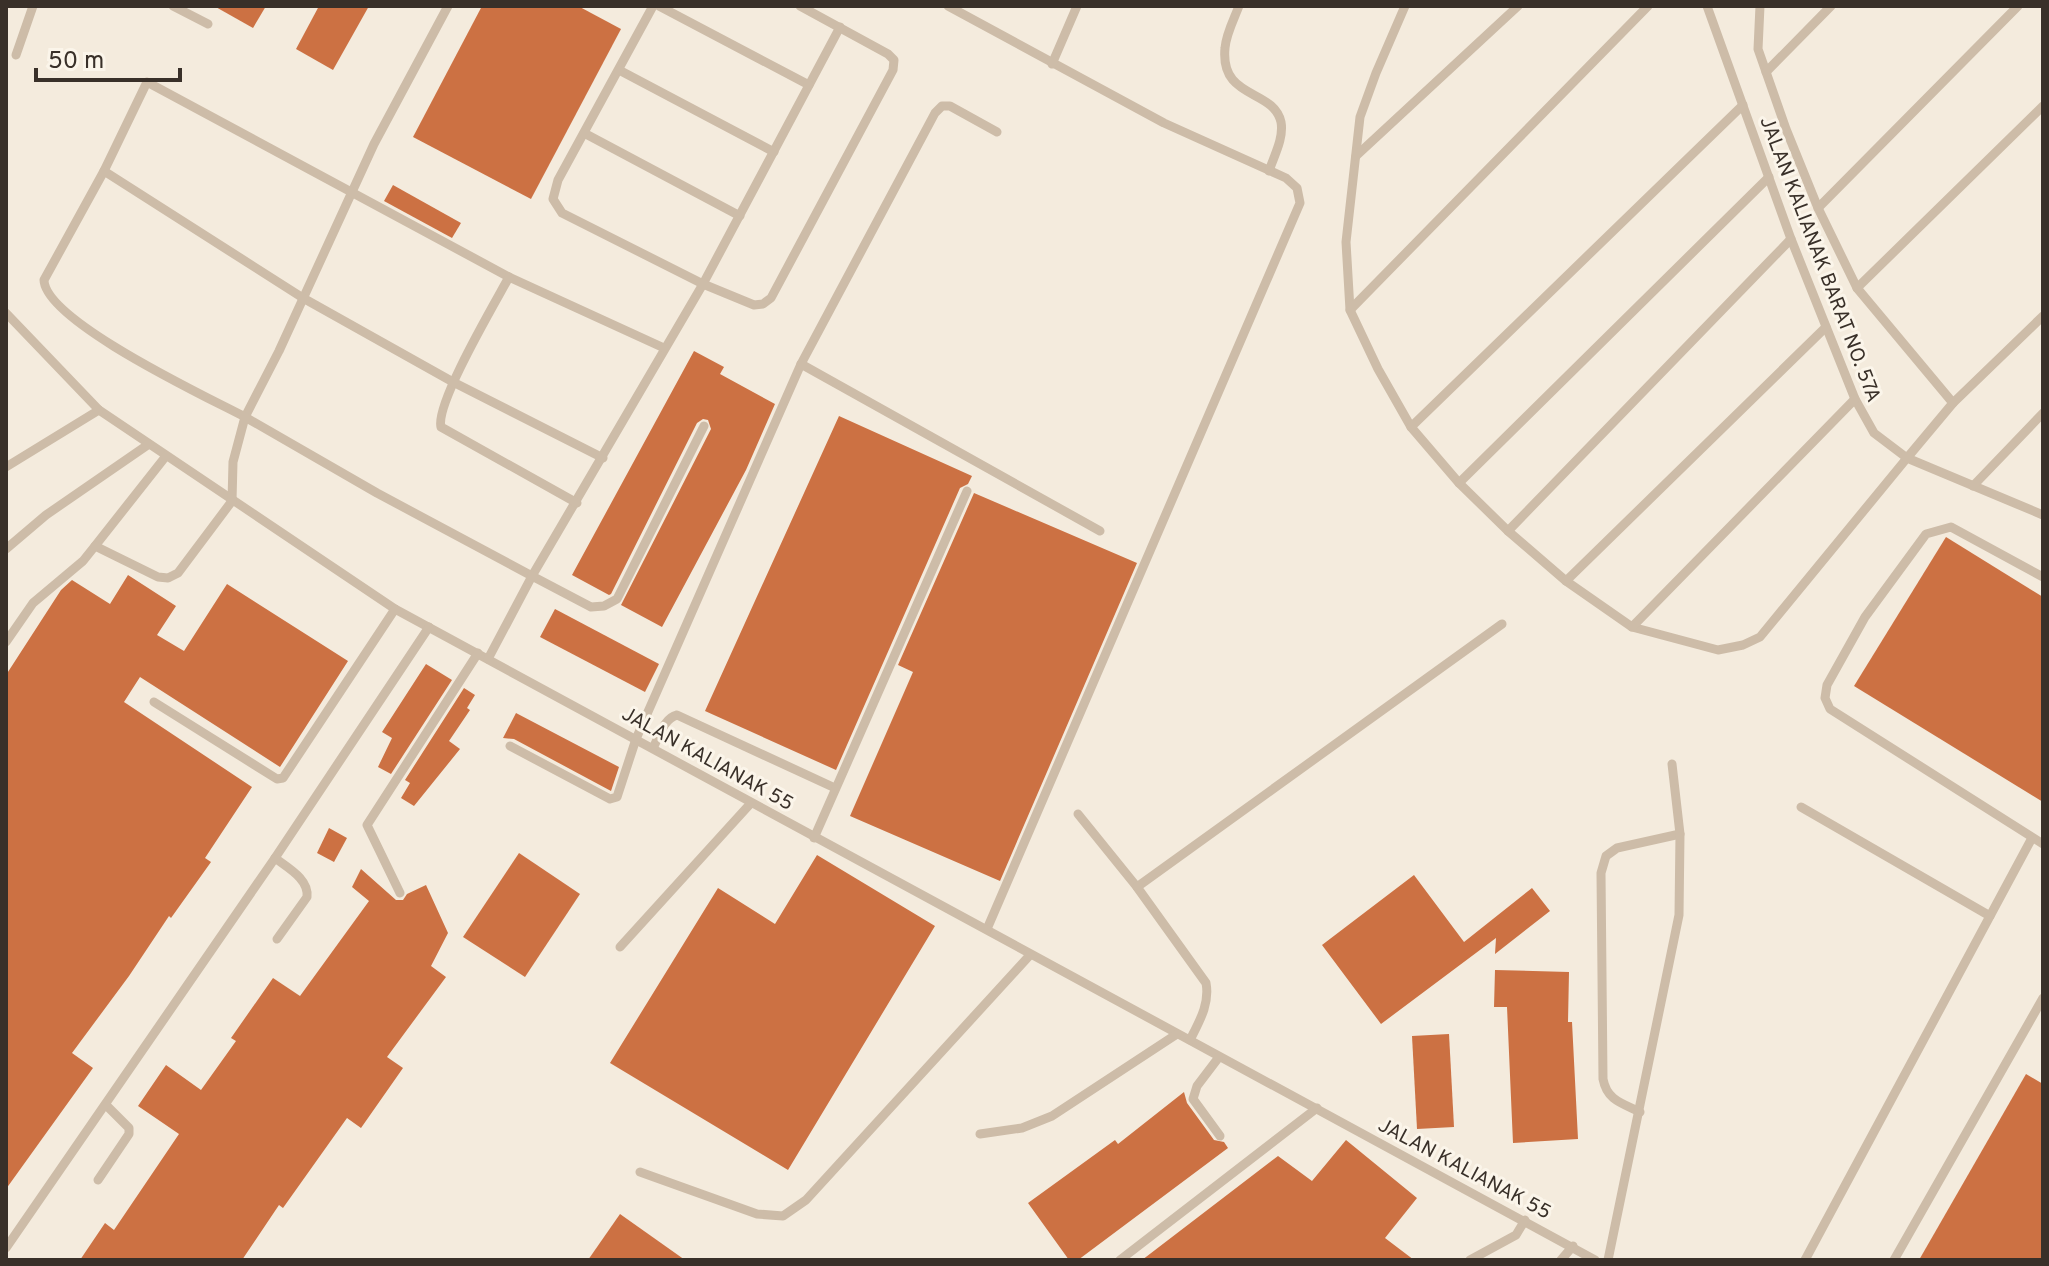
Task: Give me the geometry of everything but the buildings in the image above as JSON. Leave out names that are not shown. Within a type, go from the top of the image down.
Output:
[{"type":"lane","points":[[16,55],[33,6]]},
{"type":"lane","points":[[173,6],[208,24]]},
{"type":"lane","points":[[95,546],[158,577],[168,578],[178,573],[232,501],[233,462],[245,417],[374,144],[448,6]]},
{"type":"lane","points":[[800,6],[894,60],[885,83],[771,298],[763,304],[754,305],[703,284],[562,213],[553,199],[584,133],[656,6],[809,85]]},
{"type":"lane","points":[[948,6],[1164,123],[1286,178],[1297,188],[1300,203],[987,929]]},
{"type":"lane","points":[[1052,64],[1077,6]]},
{"type":"lane","points":[[1239,6],[1224,46],[1225,64],[1235,85],[1266,102],[1281,120],[1281,136],[1269,171]]},
{"type":"lane","points":[[1405,6],[1360,117],[1346,242],[1350,310],[1378,369],[1411,427],[1459,483],[1566,581],[1632,627],[1718,650],[1743,645],[1760,637],[1953,403],[2043,316]]},
{"type":"lane","points":[[1356,157],[1518,6]]},
{"type":"lane","points":[[1350,310],[1648,6]]},
{"type":"lane","name":"JALAN KALIANAK BARAT NO. 57A","points":[[1707,6],[1791,239],[1855,399],[1874,433],[1907,458],[2043,515]]},
{"type":"lane","name":"JALAN KALIANAK BARAT NO. 57A","points":[[1760,6],[1758,49],[1818,208],[1857,288],[1953,403]]},
{"type":"lane","points":[[1766,72],[1831,6]]},
{"type":"lane","points":[[1818,208],[2018,6]]},
{"type":"lane","points":[[488,659],[532,576],[703,284],[840,27]]},
{"type":"lane","points":[[619,70],[774,152]]},
{"type":"lane","points":[[664,348],[509,277],[147,82],[104,171],[44,280],[48,294],[109,344],[377,493],[591,607],[604,606],[617,599],[704,426]]},
{"type":"lane","points":[[1411,427],[1743,105]]},
{"type":"lane","points":[[510,746],[614,799],[636,739],[801,364],[935,113],[942,106],[950,106],[997,132]]},
{"type":"lane","points":[[1857,288],[2043,106]]},
{"type":"lane","points":[[584,133],[740,216]]},
{"type":"lane","points":[[104,171],[303,298],[453,382],[603,458]]},
{"type":"lane","points":[[1459,483],[1769,177]]},
{"type":"lane","points":[[1508,531],[1791,239]]},
{"type":"lane","points":[[509,277],[453,382],[439,418],[441,427],[577,503]]},
{"type":"lane","name":"JALAN KALIANAK 55","points":[[6,313],[99,410],[395,609],[1595,1260]]},
{"type":"lane","points":[[1566,581],[1826,327]]},
{"type":"lane","points":[[801,364],[1100,531]]},
{"type":"lane","points":[[1632,627],[1855,399]]},
{"type":"lane","points":[[6,467],[99,410]]},
{"type":"lane","points":[[1973,486],[2043,413]]},
{"type":"lane","points":[[6,549],[46,515],[149,444]]},
{"type":"lane","points":[[6,642],[33,603],[83,561],[166,456]]},
{"type":"lane","points":[[814,838],[967,491]]},
{"type":"lane","points":[[2043,577],[1951,527],[1926,534],[1865,617],[1827,685],[1825,698],[1830,709],[2043,844]]},
{"type":"lane","points":[[154,702],[277,779],[283,778],[395,609]]},
{"type":"lane","points":[[1137,887],[1502,624]]},
{"type":"lane","points":[[6,1248],[275,858],[429,627]]},
{"type":"lane","points":[[400,893],[367,825],[478,653]]},
{"type":"lane","points":[[653,748],[666,722],[677,715],[835,788]]},
{"type":"lane","points":[[1608,1260],[1679,915],[1680,834],[1672,764]]},
{"type":"lane","points":[[620,947],[751,803]]},
{"type":"lane","points":[[1801,807],[1990,916]]},
{"type":"lane","points":[[1078,814],[1137,887],[1206,983],[1205,1008],[1190,1040]]},
{"type":"lane","points":[[1640,1112],[1612,1099],[1605,1090],[1603,1079],[1601,873],[1606,856],[1617,848],[1680,834]]},
{"type":"lane","points":[[1805,1260],[2032,838]]},
{"type":"lane","points":[[275,858],[305,883],[308,890],[307,897],[277,939]]},
{"type":"lane","points":[[640,1172],[757,1214],[783,1216],[806,1200],[1030,955]]},
{"type":"lane","points":[[1894,1260],[2043,998]]},
{"type":"lane","points":[[980,1134],[1022,1128],[1052,1116],[1177,1034]]},
{"type":"lane","points":[[1219,1057],[1197,1086],[1193,1099],[1220,1136]]},
{"type":"lane","points":[[98,1180],[129,1134],[129,1128],[106,1105]]},
{"type":"lane","points":[[1120,1260],[1317,1108]]},
{"type":"lane","points":[[1470,1260],[1516,1235],[1525,1220]]},
{"type":"lane","points":[[1561,1260],[1573,1246]]}]
